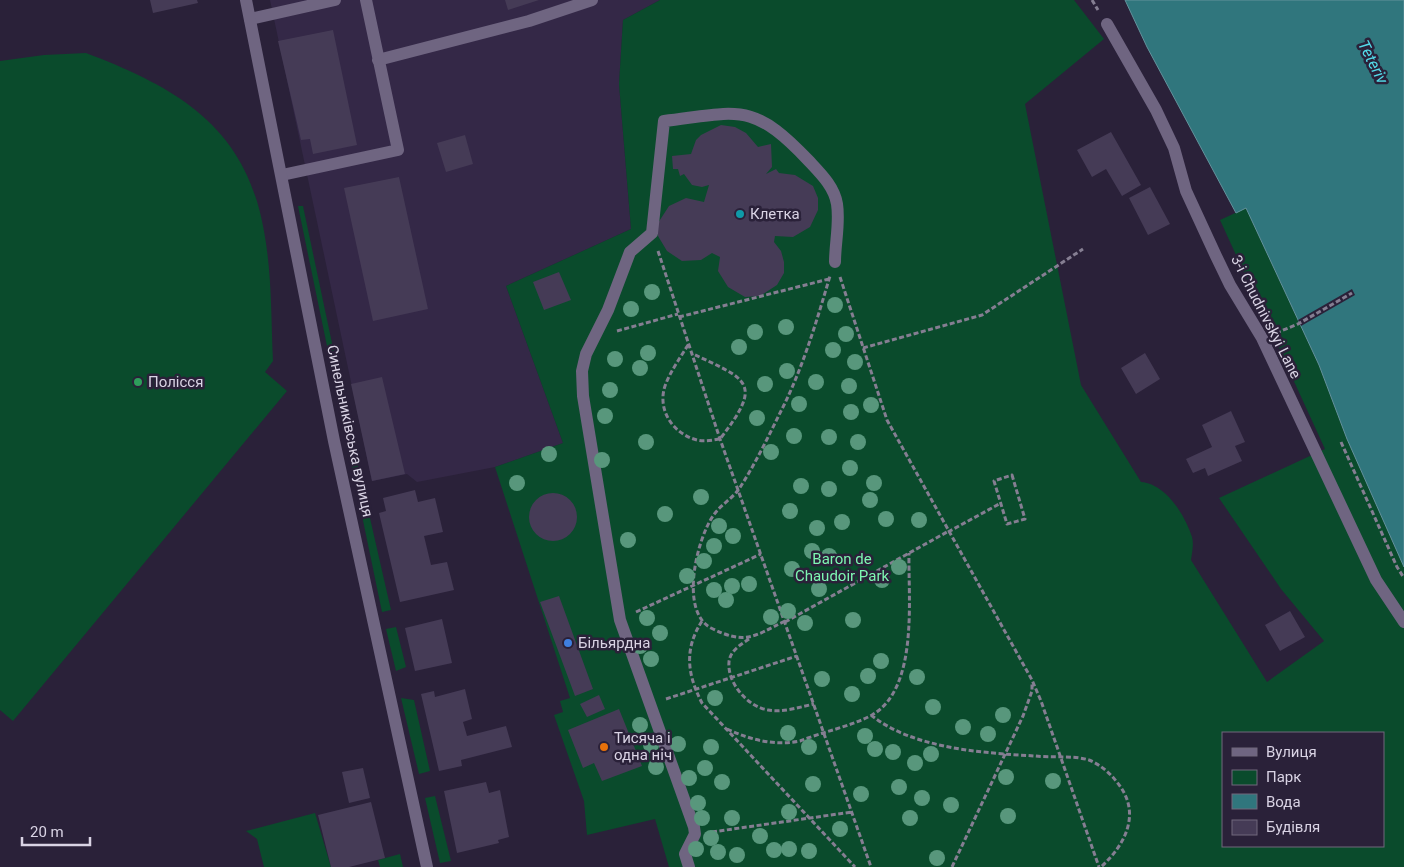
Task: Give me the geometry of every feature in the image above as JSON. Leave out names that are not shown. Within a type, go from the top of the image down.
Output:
[{"type":"street","name":"Синельниківська вулиця","points":[[246,0],[334,441],[427,867]]},
{"type":"street","points":[[250,19],[336,0]]},
{"type":"street","points":[[282,175],[398,150],[366,0]]},
{"type":"street","points":[[378,60],[529,21],[592,0]]},
{"type":"street","name":"3-i Chudnivskyi Lane","points":[[1107,24],[1156,110],[1174,148],[1186,191],[1230,285],[1262,338],[1376,580],[1404,622]]},
{"type":"street","points":[[689,867],[685,854],[695,834],[620,620],[583,396],[582,371],[586,354],[608,310],[630,252],[652,234],[664,121],[736,113],[752,116],[783,134],[834,191],[838,219],[835,262]]},
{"type":"path","points":[[652,234],[720,440],[871,867]]},
{"type":"path","points":[[863,348],[982,314],[1083,249]]},
{"type":"path","points":[[751,638],[734,637],[709,627],[702,620],[695,601],[693,586],[697,558],[707,525],[714,514],[738,490],[795,382],[835,262]]},
{"type":"path","points":[[835,262],[887,420],[1032,680],[1062,758],[1100,867],[1119,848],[1128,830],[1130,814],[1126,798],[1118,783],[1100,766],[1084,759],[1062,758],[1006,754],[945,746],[892,728],[871,715]]},
{"type":"path","points":[[594,337],[829,279]]},
{"type":"path","points":[[1262,338],[1298,324],[1352,292]]},
{"type":"path","points":[[688,345],[664,388],[665,413],[674,427],[686,436],[698,440],[720,440]]},
{"type":"path","points":[[691,353],[733,373],[742,380],[746,390],[745,403],[740,414],[720,440]]},
{"type":"path","points":[[1341,442],[1397,568],[1404,578]]},
{"type":"path","points":[[1012,475],[1025,519],[1007,524],[1001,503],[994,480],[1012,475]]},
{"type":"path","points":[[814,704],[769,711],[758,708],[741,694],[732,677],[729,663],[736,648],[751,638],[785,622],[1001,503]]},
{"type":"path","points":[[727,729],[756,741],[773,743],[800,741],[871,715],[882,706],[895,688],[905,663],[909,553]]},
{"type":"path","points":[[620,620],[761,554]]},
{"type":"path","points":[[702,620],[692,640],[689,653],[689,668],[695,689],[702,703],[854,867]]},
{"type":"path","points":[[649,705],[797,656]]},
{"type":"path","points":[[952,867],[1030,700],[1032,680]]},
{"type":"path","points":[[695,834],[852,812]]},
{"type":"shaded area","points":[[270,0],[660,0],[623,20],[619,84],[631,229],[506,286],[563,443],[495,467],[417,482],[407,474],[372,481]]},
{"type":"green space","name":"Baron de Chaudoir Park","points":[[660,0],[1074,0],[1104,39],[1025,104],[1081,385],[1141,482],[1159,488],[1173,502],[1185,519],[1192,537],[1191,560],[1267,682],[1324,641],[1281,589],[1219,498],[1325,449],[1220,220],[1246,208],[1319,365],[1347,439],[1404,567],[1404,867],[669,867],[655,819],[587,835],[584,801],[554,715],[563,712],[560,701],[570,698],[495,467],[563,443],[506,286],[631,229],[619,84],[623,20]]},
{"type":"green space","name":"Полісся","points":[[86,53],[119,66],[178,97],[203,116],[224,138],[242,164],[255,195],[264,231],[268,263],[273,361],[265,372],[287,391],[13,721],[0,710],[0,61],[44,55]]},
{"type":"green space","points":[[298,206],[303,206],[362,485],[356,486]]},
{"type":"green space","points":[[367,505],[391,610],[382,612],[360,506]]},
{"type":"green space","points":[[396,627],[406,667],[396,671],[386,629]]},
{"type":"green space","points":[[401,698],[414,700],[430,771],[419,774]]},
{"type":"green space","points":[[435,796],[451,861],[440,863],[425,798]]},
{"type":"green space","points":[[315,813],[331,867],[264,867],[257,839],[246,831]]},
{"type":"green space","points":[[400,854],[403,867],[380,867],[378,860]]},
{"type":"water","name":"Teteriv","points":[[1125,0],[1404,0],[1404,567],[1347,439],[1319,365],[1246,208],[1236,213],[1147,47]]},
{"type":"pier","points":[[1352,289],[1355,295],[1301,326],[1298,320]]},
{"type":"building","points":[[150,0],[197,0],[198,3],[153,13]]},
{"type":"building","points":[[505,0],[539,0],[508,10]]},
{"type":"building","points":[[333,30],[357,145],[313,154],[310,139],[301,140],[278,41]]},
{"type":"building","name":"Клетка","points":[[721,125],[735,127],[746,133],[758,147],[771,144],[772,167],[766,174],[776,169],[779,173],[795,175],[813,186],[818,198],[818,210],[810,227],[793,237],[775,236],[774,242],[781,251],[784,262],[784,273],[777,285],[760,296],[745,297],[728,287],[718,271],[720,257],[712,253],[701,260],[682,261],[667,251],[658,236],[658,223],[669,206],[686,198],[704,202],[709,185],[702,187],[692,185],[684,174],[680,176],[678,169],[673,169],[672,156],[691,154],[696,140],[701,135]]},
{"type":"building","points":[[1111,132],[1141,185],[1122,196],[1106,169],[1092,177],[1077,150]]},
{"type":"building","points":[[465,135],[473,164],[446,172],[437,143]]},
{"type":"building","points":[[399,177],[428,309],[373,321],[344,188]]},
{"type":"building","points":[[1150,187],[1170,224],[1148,235],[1129,198]]},
{"type":"building","points":[[559,272],[571,300],[544,310],[533,282]]},
{"type":"building","points":[[1145,353],[1160,379],[1136,394],[1121,368]]},
{"type":"building","points":[[382,377],[405,474],[372,481],[351,384]]},
{"type":"building","points":[[1231,411],[1245,442],[1235,446],[1242,461],[1208,476],[1205,468],[1193,473],[1186,459],[1212,447],[1202,425]]},
{"type":"building","points":[[415,490],[418,502],[435,498],[443,532],[424,536],[431,565],[447,562],[454,590],[400,602],[379,513],[386,511],[383,498]]},
{"type":"building","points":[[548,493],[558,493],[570,500],[577,512],[577,522],[570,534],[558,541],[548,541],[540,537],[533,530],[529,522],[529,512],[533,504],[540,497]]},
{"type":"building","points":[[559,596],[593,689],[575,696],[540,602]]},
{"type":"building","points":[[1290,611],[1305,637],[1280,651],[1265,625]]},
{"type":"building","points":[[442,619],[452,663],[415,671],[405,628]]},
{"type":"building","points":[[465,689],[472,719],[463,722],[467,736],[506,726],[512,747],[461,760],[462,766],[439,771],[421,694],[434,691],[435,697]]},
{"type":"building","points":[[599,695],[605,709],[587,717],[580,704]]},
{"type":"building","name":"Тисяча і одна ніч","points":[[619,709],[642,766],[602,781],[594,763],[583,768],[568,730]]},
{"type":"building","points":[[363,768],[370,798],[349,803],[342,772]]},
{"type":"building","points":[[486,782],[489,793],[500,790],[509,837],[498,840],[499,843],[457,853],[444,791]]},
{"type":"building","points":[[371,802],[385,858],[349,867],[331,867],[318,815]]},
{"type":"place","name":"Клетка","points":[[740,214]]},
{"type":"place","name":"Полісся","points":[[138,382]]},
{"type":"place","name":"Більярдна","points":[[568,643]]},
{"type":"place","name":"Тисяча і одна ніч","points":[[604,747]]}]
